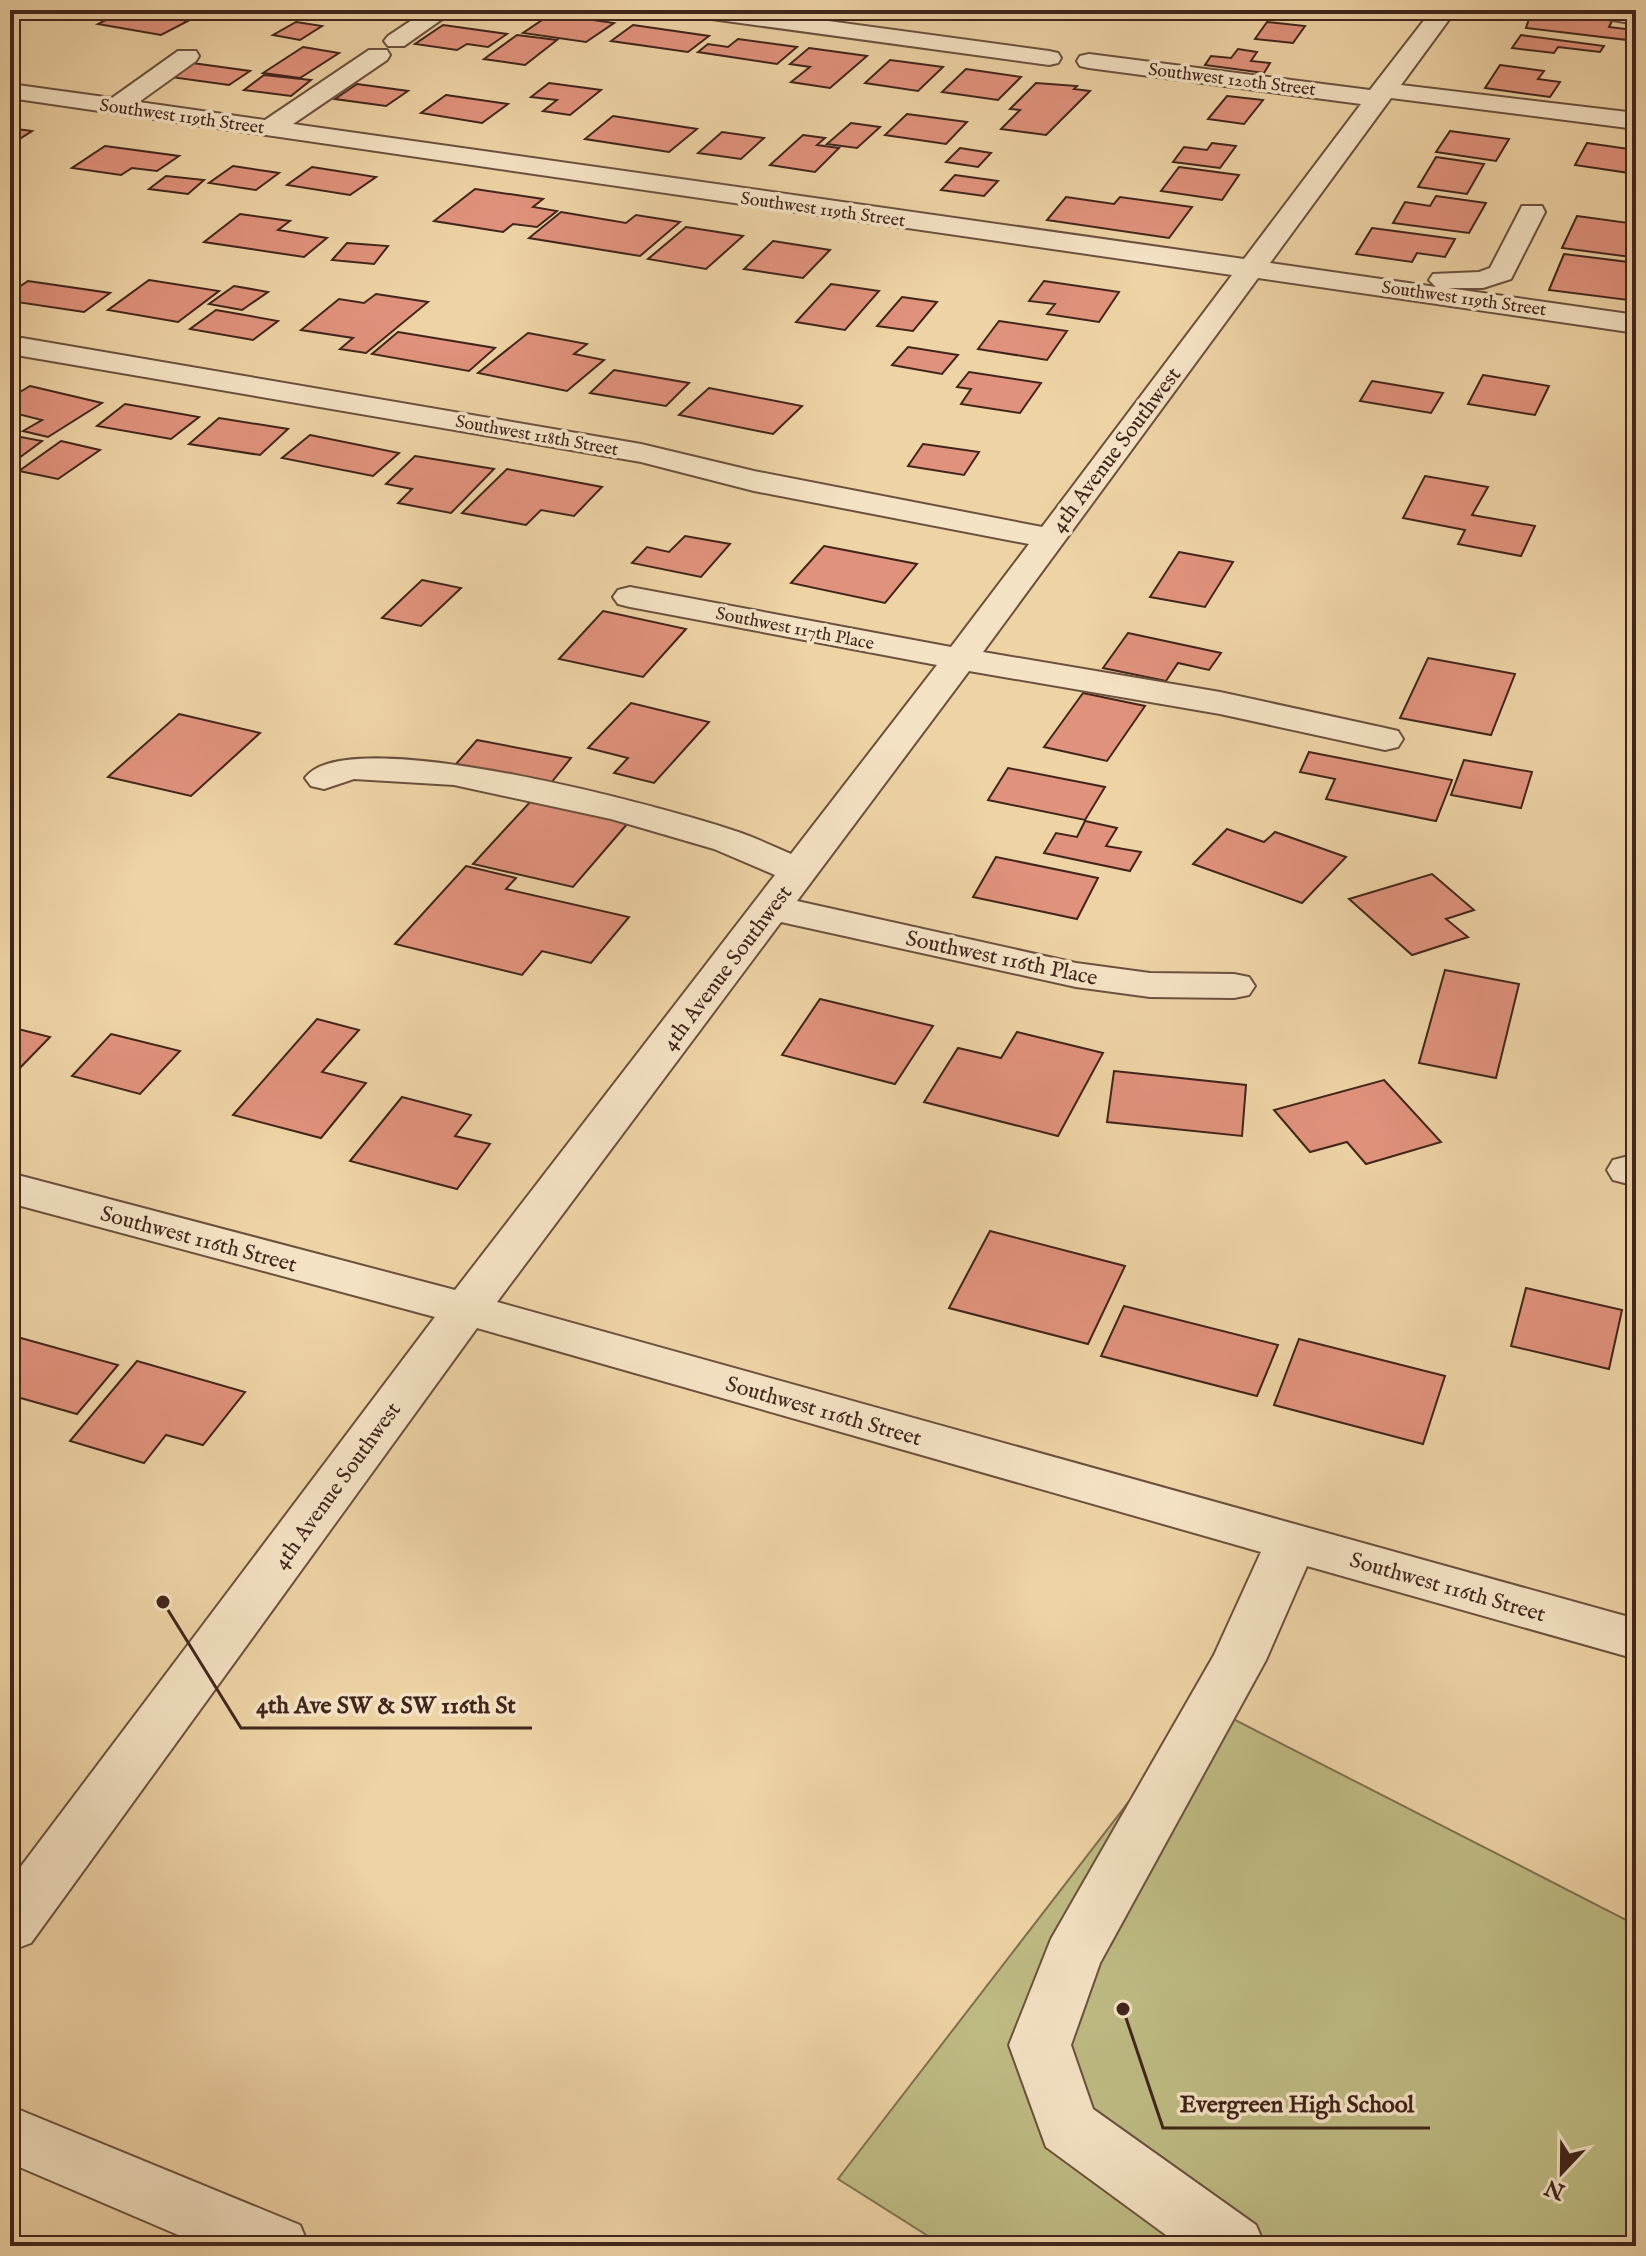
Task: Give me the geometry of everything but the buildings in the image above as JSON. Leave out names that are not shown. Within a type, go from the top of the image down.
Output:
[{"type":"street","points":[[268,129],[443,10]]},
{"type":"street","points":[[697,10],[1049,58]]},
{"type":"street","name":"4th Avenue Southwest","points":[[10,1926],[466,1309],[960,659],[1444,10]]},
{"type":"street","points":[[1592,10],[1636,17]]},
{"type":"street","points":[[117,106],[187,56]]},
{"type":"street","name":"Southwest 120th Street","points":[[1089,61],[1636,121]]},
{"type":"street","name":"Southwest 119th Street","points":[[10,91],[268,129],[1256,261],[1292,273],[1636,324]]},
{"type":"street","points":[[1256,261],[1437,280],[1483,280],[1501,273],[1532,212]]},
{"type":"street","name":"Southwest 118th Street","points":[[22,347],[641,453],[754,481],[1049,538]]},
{"type":"street","name":"Southwest 117th Place","points":[[630,597],[960,659],[1220,703],[1385,739]]},
{"type":"street","points":[[324,778],[350,768],[454,774],[619,809],[728,841],[798,871]]},
{"type":"street","name":"Southwest 116th Place","points":[[772,908],[1076,975],[1150,985],[1234,986]]},
{"type":"street","name":"Southwest 116th Street","points":[[10,1188],[466,1309],[1636,1639]]},
{"type":"street","points":[[1233,2246],[1068,2127],[1040,2045],[1072,1957],[1239,1660],[1292,1542]]},
{"type":"street","points":[[10,2134],[277,2246]]},
{"type":"shaded area","points":[[1204,1704],[1636,1925],[1636,2246],[944,2246],[838,2179]]},
{"type":"place","name":"4th Ave SW & SW 116th St","points":[[163,1602]]},
{"type":"place","name":"Evergreen High School","points":[[1123,2009]]}]
